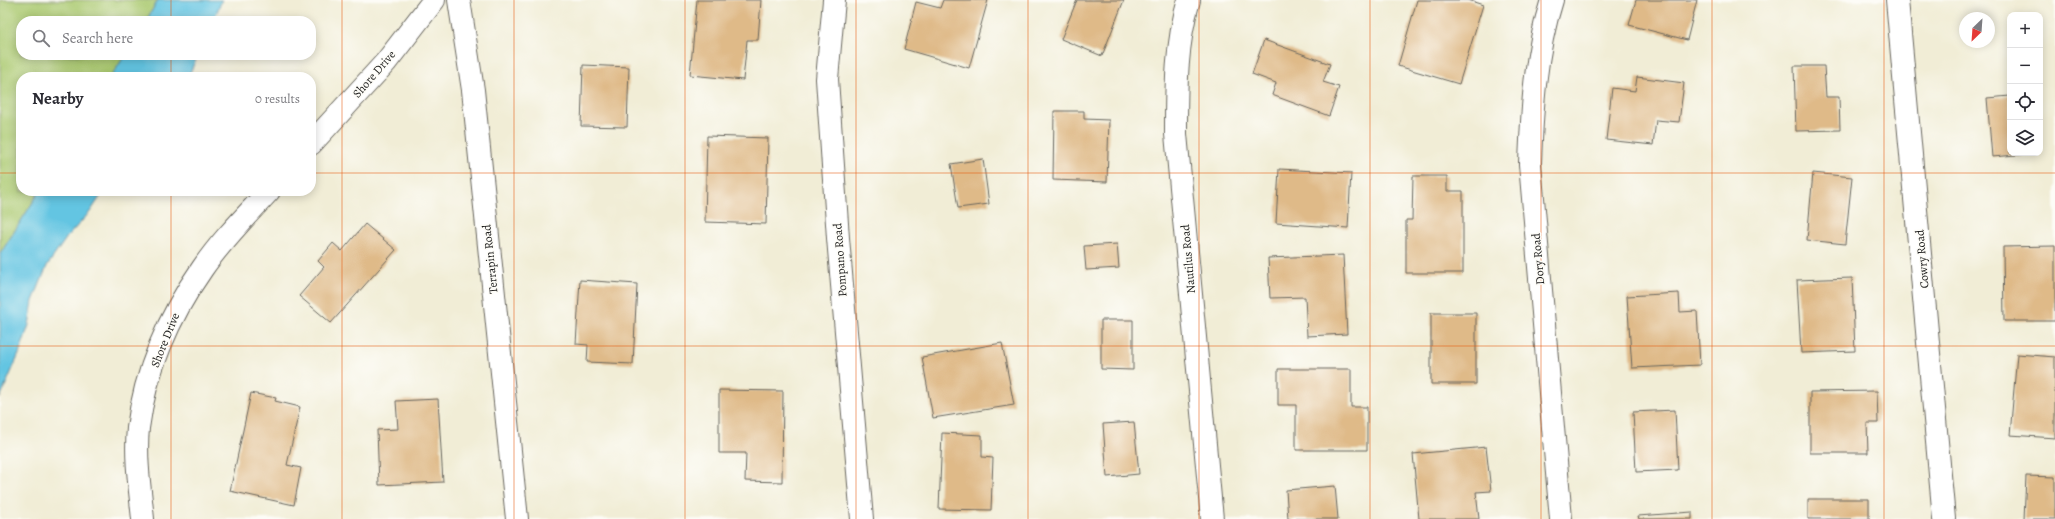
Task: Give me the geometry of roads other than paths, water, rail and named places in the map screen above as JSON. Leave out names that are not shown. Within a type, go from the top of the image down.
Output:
[{"type":"street","name":"Shore Drive","points":[[316,139],[386,62],[434,0]]},
{"type":"street","name":"Terrapin Road","points":[[459,0],[473,90],[517,519]]},
{"type":"street","name":"Pompano Road","points":[[834,0],[827,79],[838,246],[862,519]]},
{"type":"street","name":"Nautilus Road","points":[[1189,0],[1180,48],[1176,91],[1176,134],[1212,519]]},
{"type":"street","name":"Dory Road","points":[[1552,0],[1538,60],[1532,111],[1530,164],[1561,519]]},
{"type":"street","name":"Cowry Road","points":[[1897,0],[1944,519]]},
{"type":"street","name":"Shore Drive","points":[[143,519],[138,477],[138,429],[146,388],[159,348],[178,307],[202,269],[265,196]]},
{"type":"water","points":[[158,0],[222,0],[215,16],[149,16]]},
{"type":"water","points":[[122,60],[196,60],[190,72],[114,72]]},
{"type":"water","points":[[37,196],[101,196],[90,212],[67,237],[47,266],[33,301],[29,325],[19,354],[0,398],[0,254]]}]
